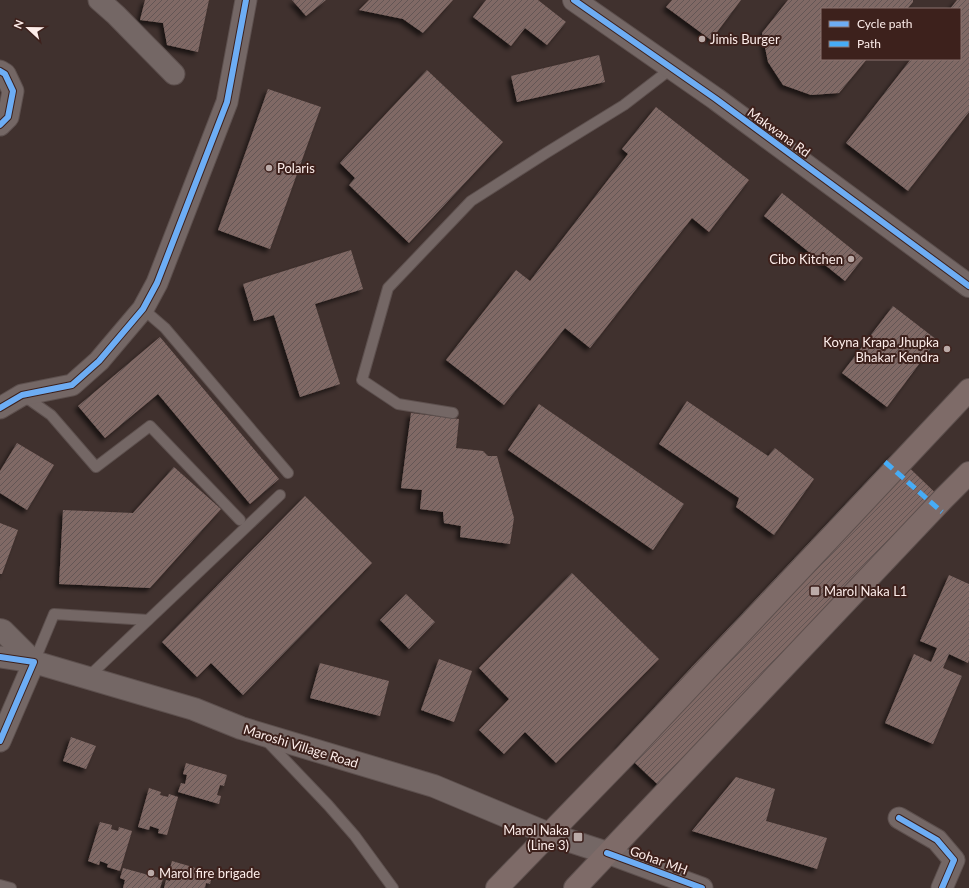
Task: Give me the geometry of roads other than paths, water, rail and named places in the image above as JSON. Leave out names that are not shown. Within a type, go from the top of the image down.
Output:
[{"type":"main road","name":"Makwana Rd","points":[[578,1],[729,109],[969,286]]},
{"type":"main road","points":[[497,888],[632,749],[969,390]]},
{"type":"main road","points":[[575,888],[969,473]]},
{"type":"main road","name":"Maroshi Village Road","points":[[1,627],[34,662],[194,709],[241,728],[434,786],[549,834],[607,853]]},
{"type":"street","points":[[99,0],[116,15],[174,74]]},
{"type":"street","points":[[0,408],[22,395],[72,385],[99,361],[143,309],[157,282],[227,102],[246,0]]},
{"type":"street","points":[[0,71],[5,74],[13,91],[8,116],[0,124]]},
{"type":"street","points":[[0,657],[34,662],[0,741]]},
{"type":"street","points":[[899,818],[937,840],[954,860],[942,888]]},
{"type":"street","name":"Gohar MH","points":[[607,853],[702,888]]},
{"type":"lane","points":[[453,413],[398,404],[362,380],[388,288],[471,201],[624,105],[672,68]]},
{"type":"lane","points":[[143,309],[165,328],[288,474]]},
{"type":"lane","points":[[22,395],[51,415],[96,467],[150,426],[240,520]]},
{"type":"lane","points":[[87,678],[280,495]]},
{"type":"lane","points":[[34,662],[54,614],[148,620]]},
{"type":"lane","points":[[260,734],[337,815],[355,836],[393,888]]},
{"type":"lane","points":[[0,885],[11,888]]},
{"type":"place","name":"Jimis Burger","points":[[702,39]]},
{"type":"place","name":"Polaris","points":[[269,168]]},
{"type":"place","name":"Cibo Kitchen","points":[[851,259]]},
{"type":"place","name":"Koyna Krapa Jhupka Bhakar Kendra","points":[[947,349]]},
{"type":"place","name":"Marol Naka L1","points":[[815,591]]},
{"type":"place","name":"Marol Naka (Line 3)","points":[[578,837]]},
{"type":"place","name":"Marol fire brigade","points":[[151,873]]}]
